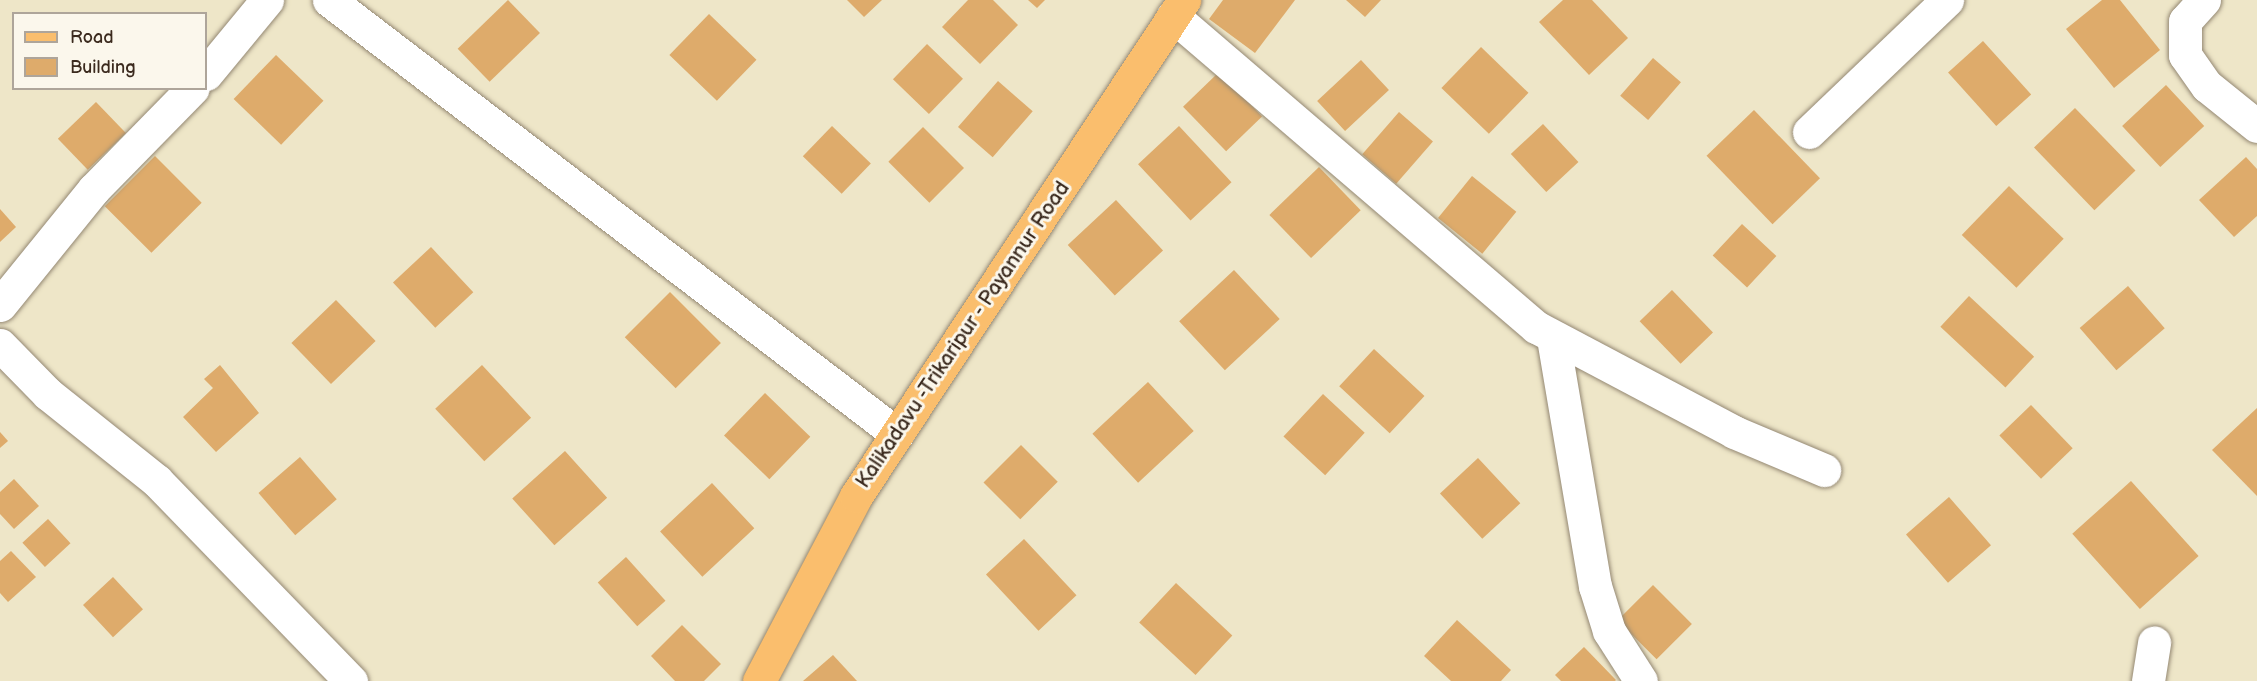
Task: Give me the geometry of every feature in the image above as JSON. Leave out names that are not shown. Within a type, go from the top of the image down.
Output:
[{"type":"main road","name":"Kalikadavu -Trikaripur - Payannur Road","points":[[759,681],[856,496],[1179,8]]},
{"type":"street","points":[[207,73],[267,0]]},
{"type":"street","points":[[328,0],[897,434]]},
{"type":"street","points":[[1809,132],[1947,0]]},
{"type":"street","points":[[2204,0],[2184,21],[2185,55],[2207,86],[2257,126]]},
{"type":"street","points":[[1179,8],[1303,132],[1553,338],[1734,432],[1824,470]]},
{"type":"street","points":[[0,305],[94,189],[191,90]]},
{"type":"street","points":[[1553,338],[1595,586],[1609,631],[1641,681]]},
{"type":"street","points":[[0,345],[48,394],[157,481],[351,681]]},
{"type":"street","points":[[2148,681],[2154,642]]},
{"type":"building","points":[[508,0],[540,33],[490,82],[458,49]]},
{"type":"building","points":[[847,0],[882,0],[864,17]]},
{"type":"building","points":[[968,0],[993,0],[1018,25],[980,64],[942,27]]},
{"type":"building","points":[[1028,0],[1045,0],[1037,8]]},
{"type":"building","points":[[1223,0],[1295,0],[1255,53],[1209,19]]},
{"type":"building","points":[[1346,0],[1381,0],[1365,17]]},
{"type":"building","points":[[1563,0],[1592,0],[1628,38],[1589,75],[1539,22]]},
{"type":"building","points":[[2102,0],[2120,0],[2160,50],[2114,88],[2066,29]]},
{"type":"building","points":[[709,14],[756,60],[717,101],[669,55]]},
{"type":"building","points":[[1983,41],[2031,95],[1996,126],[1948,72]]},
{"type":"building","points":[[927,44],[963,79],[929,114],[893,79]]},
{"type":"building","points":[[1481,47],[1528,93],[1489,134],[1441,88]]},
{"type":"building","points":[[276,55],[323,101],[281,145],[234,99]]},
{"type":"building","points":[[1653,58],[1681,82],[1648,120],[1620,96]]},
{"type":"building","points":[[1361,60],[1389,90],[1345,131],[1317,101]]},
{"type":"building","points":[[1219,72],[1262,117],[1226,151],[1183,107]]},
{"type":"building","points":[[998,81],[1033,111],[993,157],[958,127]]},
{"type":"building","points":[[2166,85],[2204,126],[2160,167],[2122,126]]},
{"type":"building","points":[[96,102],[126,133],[88,170],[58,139]]},
{"type":"building","points":[[2075,108],[2135,171],[2094,210],[2034,148]]},
{"type":"building","points":[[1754,110],[1820,178],[1773,224],[1707,156]]},
{"type":"building","points":[[1399,112],[1433,142],[1396,184],[1362,154]]},
{"type":"building","points":[[1543,124],[1578,162],[1546,192],[1511,154]]},
{"type":"building","points":[[832,126],[871,164],[842,194],[803,156]]},
{"type":"building","points":[[1179,126],[1232,182],[1191,221],[1138,164]]},
{"type":"building","points":[[923,127],[964,168],[929,203],[888,162]]},
{"type":"building","points":[[155,156],[202,203],[151,253],[105,206]]},
{"type":"building","points":[[2246,157],[2257,169],[2257,216],[2234,237],[2199,200]]},
{"type":"building","points":[[1319,167],[1361,210],[1311,258],[1269,215]]},
{"type":"building","points":[[1472,176],[1516,212],[1482,254],[1438,218]]},
{"type":"building","points":[[2009,186],[2064,239],[2016,288],[1962,235]]},
{"type":"building","points":[[1116,200],[1163,250],[1115,295],[1068,245]]},
{"type":"building","points":[[0,209],[16,227],[0,242]]},
{"type":"building","points":[[1742,224],[1776,256],[1747,288],[1713,255]]},
{"type":"building","points":[[431,247],[473,292],[435,328],[393,282]]},
{"type":"building","points":[[1234,270],[1280,319],[1225,370],[1179,321]]},
{"type":"building","points":[[2128,286],[2165,328],[2116,370],[2080,328]]},
{"type":"building","points":[[1672,290],[1713,332],[1681,364],[1640,321]]},
{"type":"building","points":[[670,292],[721,343],[676,388],[625,337]]},
{"type":"building","points":[[1969,296],[2034,357],[2005,387],[1940,327]]},
{"type":"building","points":[[336,300],[376,341],[331,384],[291,343]]},
{"type":"building","points":[[1374,349],[1424,396],[1390,433],[1339,386]]},
{"type":"building","points":[[220,365],[259,413],[216,452],[183,417],[213,388],[204,379]]},
{"type":"building","points":[[482,365],[531,418],[484,461],[435,409]]},
{"type":"building","points":[[1148,382],[1194,431],[1138,483],[1092,434]]},
{"type":"building","points":[[765,393],[810,437],[769,479],[724,435]]},
{"type":"building","points":[[1323,394],[1365,433],[1325,475],[1283,436]]},
{"type":"building","points":[[2031,405],[2073,448],[2041,479],[1999,436]]},
{"type":"building","points":[[2257,408],[2257,496],[2212,450]]},
{"type":"building","points":[[0,432],[8,441],[0,448]]},
{"type":"building","points":[[1021,445],[1058,482],[1020,519],[984,482]]},
{"type":"building","points":[[565,451],[607,498],[554,545],[512,499]]},
{"type":"building","points":[[300,457],[337,499],[295,535],[258,493]]},
{"type":"building","points":[[1478,458],[1520,503],[1482,539],[1440,493]]},
{"type":"building","points":[[14,479],[39,506],[14,529],[0,514],[0,492]]},
{"type":"building","points":[[2131,481],[2199,556],[2140,609],[2072,534]]},
{"type":"building","points":[[712,483],[754,528],[702,577],[660,531]]},
{"type":"building","points":[[1949,497],[1991,545],[1948,583],[1906,534]]},
{"type":"building","points":[[48,519],[71,543],[45,567],[22,543]]},
{"type":"building","points":[[1024,539],[1077,595],[1038,631],[986,574]]},
{"type":"building","points":[[11,551],[36,577],[8,602],[0,593],[0,561]]},
{"type":"building","points":[[626,557],[665,601],[637,626],[598,582]]},
{"type":"building","points":[[113,577],[143,609],[113,637],[83,605]]},
{"type":"building","points":[[1176,583],[1232,636],[1195,675],[1139,622]]},
{"type":"building","points":[[1653,585],[1692,624],[1657,659],[1618,620]]},
{"type":"building","points":[[1457,620],[1511,670],[1501,681],[1451,681],[1424,656]]},
{"type":"building","points":[[682,625],[721,664],[704,681],[675,681],[651,656]]},
{"type":"building","points":[[1584,647],[1615,681],[1561,681],[1555,675]]},
{"type":"building","points":[[833,655],[857,681],[803,681]]}]
